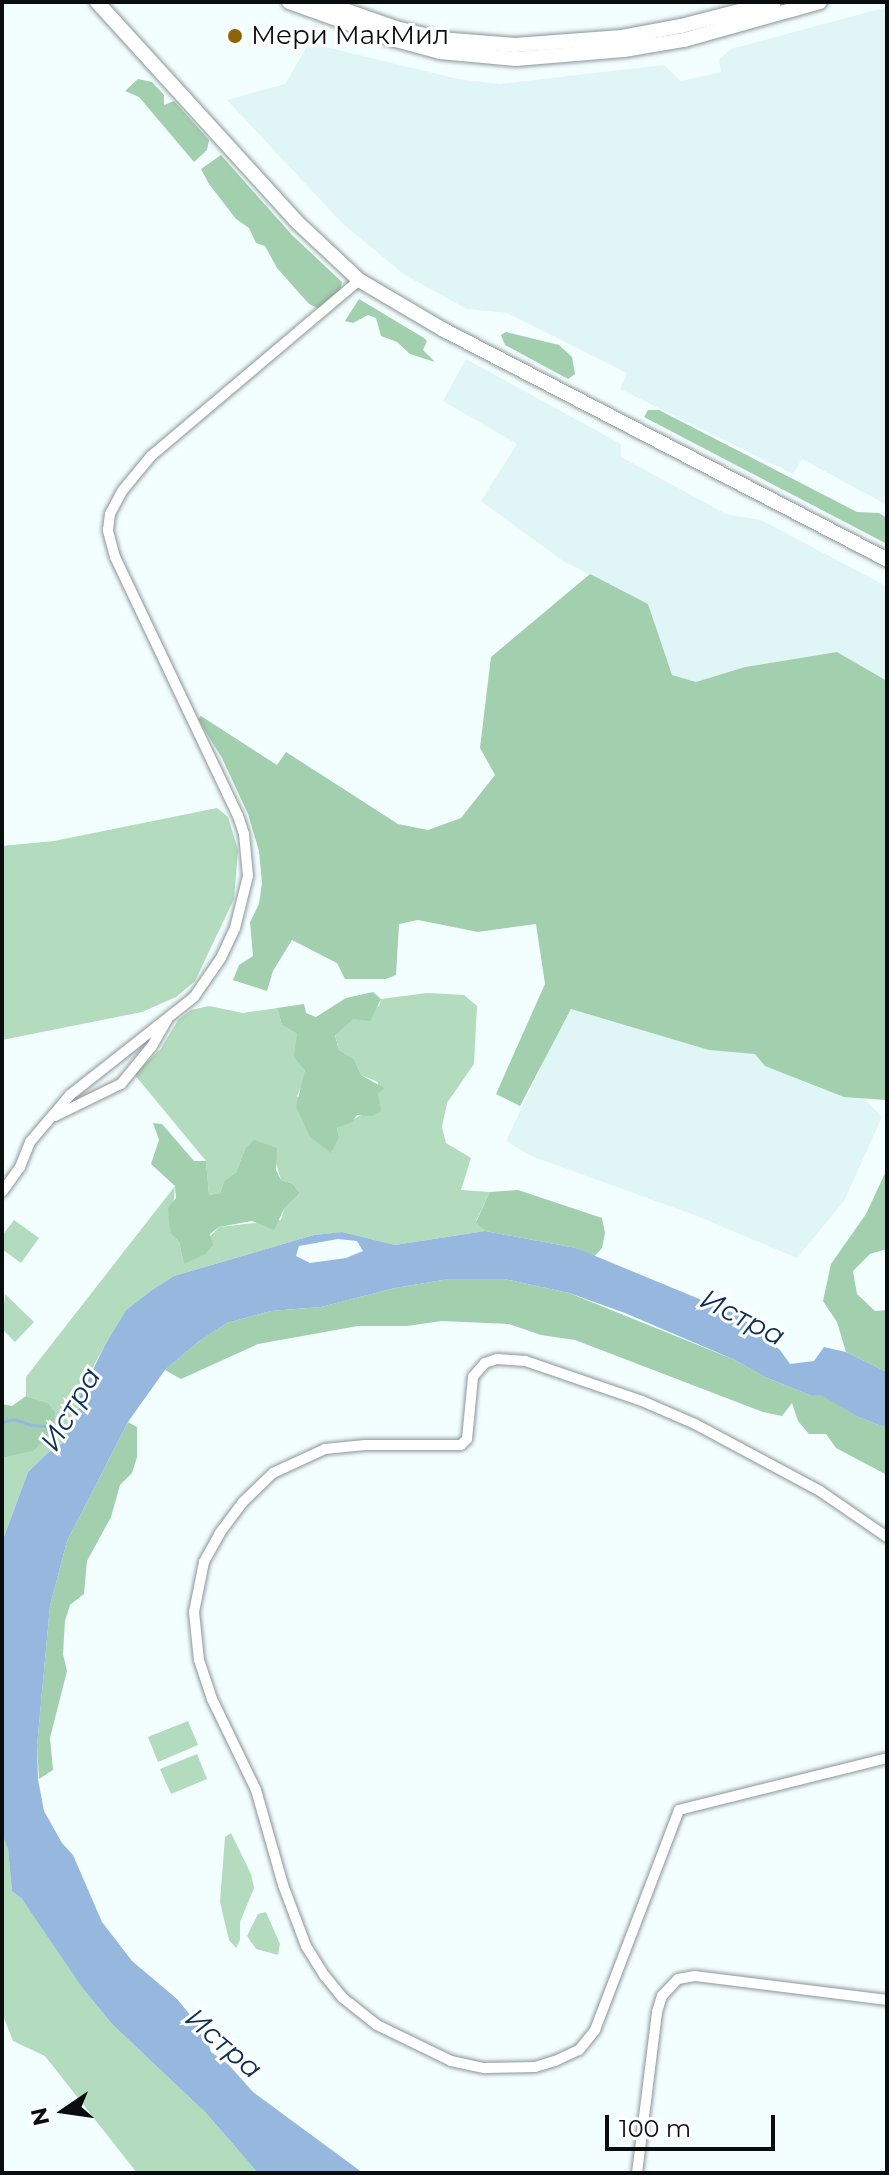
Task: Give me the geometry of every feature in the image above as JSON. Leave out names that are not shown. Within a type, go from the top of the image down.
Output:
[{"type":"main road","points":[[97,2],[296,221],[359,280],[444,330],[887,560]]},
{"type":"main road","points":[[289,2],[392,39],[440,52],[516,59],[624,50],[684,40],[820,2]]},
{"type":"main road","points":[[322,2],[396,28],[440,39],[515,45],[622,37],[681,26],[774,2]]},
{"type":"street","points":[[2,1192],[20,1167],[30,1142],[70,1095],[194,997],[221,958],[244,898],[248,856],[234,806],[115,557],[108,530],[110,514],[123,490],[151,456],[359,280]]},
{"type":"street","points":[[50,1119],[121,1084],[152,1046],[172,1012]]},
{"type":"street","points":[[887,1537],[820,1491],[695,1424],[642,1401],[538,1366],[497,1359],[485,1363],[473,1377],[467,1439],[461,1445],[365,1445],[325,1449],[273,1473],[243,1502],[220,1533],[204,1562],[194,1612],[199,1660],[212,1699],[256,1790],[283,1885],[306,1946],[343,1998],[377,2025],[451,2061],[485,2068],[535,2067],[579,2050],[595,2030],[679,1810],[887,1758]]},
{"type":"street","points":[[637,2173],[657,2012],[662,1996],[678,1979],[695,1976],[887,2000]]},
{"type":"shaded area","points":[[887,7],[887,505],[802,459],[793,474],[620,389],[627,373],[507,313],[467,309],[405,275],[343,224],[227,100],[285,84],[309,43],[458,79],[500,84],[664,65],[681,81],[721,72],[719,60],[731,49]]},
{"type":"shaded area","points":[[466,359],[621,444],[621,457],[726,514],[761,520],[884,585],[887,579],[887,681],[837,652],[745,667],[696,682],[671,675],[648,604],[563,561],[481,501],[517,444],[443,401]]},
{"type":"shaded area","points":[[630,918],[772,1000],[882,1117],[844,1201],[797,1258],[697,1216],[531,1156],[506,1141],[559,1029]]},
{"type":"green space","points":[[138,79],[152,82],[164,95],[164,105],[174,101],[209,140],[207,150],[194,162],[139,97],[125,91]]},
{"type":"green space","points":[[221,155],[292,235],[342,282],[340,291],[327,304],[317,308],[309,304],[277,268],[265,246],[256,243],[249,228],[236,219],[209,184],[201,169]]},
{"type":"green space","points":[[359,299],[424,338],[427,341],[423,350],[435,362],[410,354],[397,342],[381,336],[376,318],[368,315],[353,323],[345,321]]},
{"type":"green space","points":[[506,332],[559,345],[572,357],[575,374],[568,379],[505,345],[501,335]]},
{"type":"green space","points":[[648,410],[659,410],[857,512],[879,513],[887,518],[887,544],[644,417]]},
{"type":"green space","points":[[590,574],[648,604],[672,675],[696,682],[745,667],[837,652],[887,681],[887,1100],[844,1097],[765,1066],[755,1054],[709,1050],[571,1009],[520,1106],[496,1094],[545,984],[536,924],[478,932],[418,920],[399,924],[396,975],[386,979],[345,979],[337,963],[292,940],[273,971],[267,991],[233,980],[239,965],[253,956],[250,922],[259,904],[262,883],[259,851],[248,814],[222,758],[198,719],[201,716],[277,765],[286,752],[398,824],[428,830],[461,818],[495,775],[480,748],[491,657]]},
{"type":"green space","points":[[217,808],[228,817],[238,850],[234,899],[195,981],[176,997],[142,1012],[2,1040],[2,846],[54,841]]},
{"type":"green space","points":[[373,992],[381,999],[370,1021],[354,1019],[335,1035],[339,1050],[354,1059],[361,1075],[384,1088],[378,1094],[381,1111],[373,1116],[357,1115],[352,1122],[337,1128],[339,1137],[331,1153],[310,1137],[296,1106],[305,1071],[294,1057],[297,1034],[282,1025],[277,1008],[304,1004],[306,1013],[316,1017],[346,998]]},
{"type":"green space","points":[[427,993],[464,995],[477,1006],[474,1064],[447,1103],[442,1127],[446,1143],[471,1158],[461,1190],[490,1192],[476,1221],[485,1231],[395,1245],[342,1232],[314,1235],[174,1276],[152,1290],[126,1310],[105,1345],[87,1378],[79,1408],[70,1420],[65,1442],[54,1447],[28,1472],[2,1542],[2,1458],[32,1451],[48,1403],[26,1396],[26,1377],[175,1186],[171,1234],[179,1242],[184,1264],[219,1227],[281,1220],[284,1209],[300,1193],[293,1184],[281,1180],[275,1159],[245,1149],[236,1172],[224,1181],[220,1193],[209,1195],[206,1161],[134,1074],[160,1050],[178,1020],[191,1010],[209,1006],[243,1013],[277,1008],[282,1025],[297,1034],[299,1040],[295,1057],[305,1071],[305,1080],[297,1096],[339,1137],[337,1128],[365,1113],[378,1094],[378,1082],[361,1075],[354,1059],[339,1050],[335,1034],[354,1019],[379,1006],[381,999]]},
{"type":"green space","points":[[153,1123],[162,1124],[194,1161],[206,1161],[209,1195],[220,1193],[224,1181],[236,1172],[245,1149],[254,1140],[277,1148],[276,1170],[281,1180],[293,1184],[300,1193],[284,1209],[274,1230],[252,1221],[219,1227],[210,1234],[213,1245],[205,1254],[184,1264],[179,1242],[171,1234],[169,1222],[168,1208],[176,1198],[175,1186],[151,1164],[159,1140]]},
{"type":"green space","points":[[887,1169],[887,1249],[870,1254],[853,1271],[857,1294],[875,1311],[887,1310],[887,1372],[846,1352],[837,1322],[823,1301],[831,1264],[866,1214]]},
{"type":"green space","points":[[518,1190],[602,1218],[605,1233],[602,1248],[594,1257],[576,1248],[485,1231],[476,1222],[490,1192]]},
{"type":"green space","points":[[14,1220],[39,1238],[21,1263],[2,1249],[2,1236]]},
{"type":"green space","points":[[449,1279],[504,1279],[569,1293],[735,1360],[765,1377],[812,1396],[821,1394],[858,1417],[887,1428],[887,1475],[836,1448],[826,1434],[809,1434],[798,1421],[792,1403],[782,1416],[763,1412],[575,1340],[541,1335],[509,1324],[442,1321],[407,1326],[358,1326],[258,1344],[181,1379],[165,1370],[227,1323],[271,1311],[321,1307],[395,1288]]},
{"type":"green space","points":[[5,1294],[34,1322],[15,1342],[2,1329]]},
{"type":"green space","points":[[26,1396],[48,1403],[55,1413],[54,1431],[33,1451],[2,1458],[2,1404],[12,1406]]},
{"type":"green space","points":[[128,1422],[137,1427],[137,1457],[132,1473],[120,1485],[111,1517],[87,1561],[84,1594],[70,1605],[65,1621],[63,1654],[67,1671],[50,1738],[53,1770],[39,1779],[37,1746],[50,1606],[67,1541]]},
{"type":"green space","points":[[188,1721],[198,1745],[158,1762],[148,1737]]},
{"type":"green space","points":[[197,1754],[207,1779],[171,1794],[160,1769]]},
{"type":"green space","points":[[231,1833],[251,1874],[254,1888],[240,1922],[240,1940],[236,1948],[229,1940],[220,1902],[225,1837]]},
{"type":"green space","points":[[2,1834],[8,1848],[12,1891],[22,1899],[63,1955],[84,1990],[113,2025],[206,2113],[258,2173],[137,2173],[45,2056],[13,2041],[2,2013]]},
{"type":"green space","points":[[266,1912],[280,1944],[278,1955],[256,1949],[247,1936],[258,1914]]},
{"type":"water","points":[[485,1231],[576,1248],[738,1315],[780,1350],[790,1364],[814,1361],[824,1347],[846,1352],[887,1372],[887,1428],[858,1417],[821,1395],[812,1396],[765,1377],[735,1360],[625,1313],[569,1293],[504,1279],[449,1279],[395,1288],[321,1307],[271,1311],[227,1323],[165,1370],[128,1422],[67,1541],[50,1606],[37,1746],[38,1779],[44,1811],[62,1843],[73,1855],[102,1922],[132,1961],[177,1999],[205,2033],[211,2052],[228,2064],[253,2092],[363,2173],[258,2173],[206,2113],[113,2025],[84,1990],[22,1899],[12,1891],[8,1849],[2,1834],[2,1542],[28,1472],[54,1447],[65,1442],[70,1420],[79,1408],[79,1398],[105,1345],[126,1310],[152,1290],[174,1276],[314,1235],[342,1232],[395,1245]],"holes":[[[338,1239],[357,1241],[363,1251],[346,1258],[310,1263],[296,1256],[299,1246]]]},
{"type":"waterway","name":"Истра","points":[[2,1422],[14,1419],[31,1425],[72,1428]]},
{"type":"place","name":"Мери МакМил","points":[[235,36]]}]
